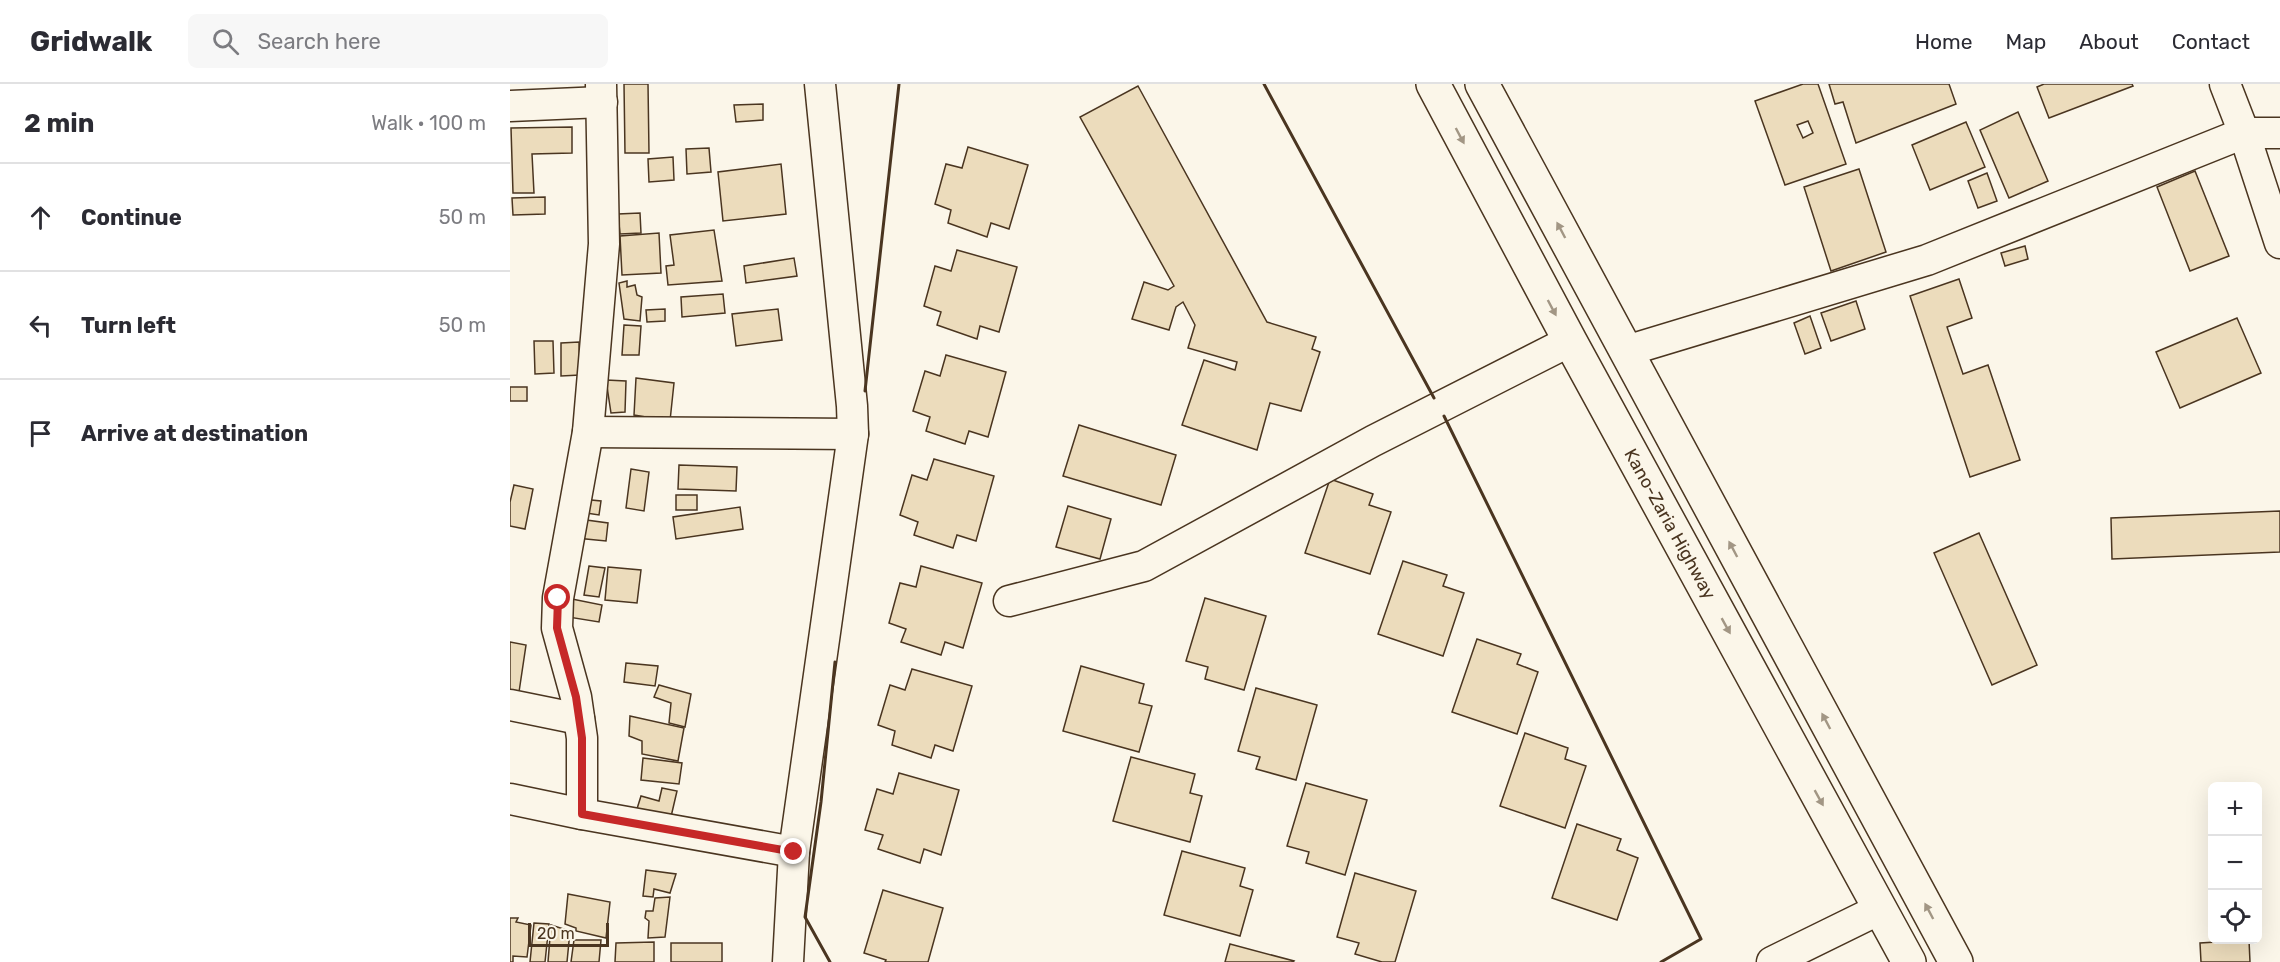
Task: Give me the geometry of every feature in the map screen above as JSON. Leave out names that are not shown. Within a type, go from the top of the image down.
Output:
[{"type":"highway","name":"Kano-Zaria Highway","points":[[1433,84],[1570,342],[1909,962]]},
{"type":"highway","points":[[1482,84],[1956,962]]},
{"type":"street","points":[[788,962],[794,852],[853,434],[820,84]]},
{"type":"street","points":[[2224,84],[2244,133],[2280,243]]},
{"type":"street","points":[[510,106],[602,93],[604,244],[588,432],[558,598],[557,628],[576,697],[582,738],[582,814]]},
{"type":"street","points":[[1626,351],[1927,260],[2244,133],[2280,133]]},
{"type":"street","points":[[1009,601],[1144,566],[1373,441],[1570,342]]},
{"type":"street","points":[[588,432],[853,434]]},
{"type":"street","points":[[510,705],[579,719]]},
{"type":"street","points":[[510,799],[794,852]]},
{"type":"street","points":[[1772,962],[1880,909]]},
{"type":"building","points":[[624,84],[648,84],[649,153],[625,153]]},
{"type":"building","points":[[1803,84],[1818,84],[1846,164],[1785,185],[1755,101]],"holes":[[[1808,121],[1813,133],[1803,138],[1797,125]]]},
{"type":"building","points":[[1829,84],[1949,84],[1956,104],[1856,143],[1843,102],[1835,104]]},
{"type":"building","points":[[2044,84],[2132,84],[2133,86],[2049,118],[2037,87]]},
{"type":"building","points":[[1138,86],[1267,322],[1316,337],[1312,349],[1320,352],[1301,411],[1270,403],[1257,450],[1182,425],[1204,360],[1235,370],[1237,362],[1188,348],[1195,325],[1183,302],[1176,307],[1169,330],[1132,319],[1144,282],[1168,290],[1174,286],[1080,117]]},
{"type":"building","points":[[763,104],[763,120],[736,122],[734,105]]},
{"type":"building","points":[[2018,112],[2048,181],[2009,198],[1980,130]]},
{"type":"building","points":[[1966,122],[1985,167],[1930,190],[1912,145]]},
{"type":"building","points":[[572,127],[572,153],[532,154],[534,193],[513,193],[511,128]]},
{"type":"building","points":[[968,147],[1028,165],[1009,229],[991,223],[987,237],[948,223],[951,210],[935,204],[946,164],[962,168]]},
{"type":"building","points":[[709,148],[711,172],[687,174],[686,149]]},
{"type":"building","points":[[673,157],[674,180],[649,182],[648,159]]},
{"type":"building","points":[[781,164],[786,214],[723,221],[718,172]]},
{"type":"building","points":[[1859,169],[1886,252],[1831,271],[1804,187]]},
{"type":"building","points":[[2195,171],[2229,256],[2190,271],[2157,187]]},
{"type":"building","points":[[1987,173],[1997,201],[1978,208],[1968,181]]},
{"type":"building","points":[[545,197],[545,214],[513,215],[512,198]]},
{"type":"building","points":[[640,213],[641,233],[620,234],[618,214]]},
{"type":"building","points":[[714,230],[722,281],[668,285],[666,266],[674,265],[670,235]]},
{"type":"building","points":[[659,233],[661,273],[622,275],[620,236]]},
{"type":"building","points":[[2025,246],[2028,259],[2005,266],[2001,253]]},
{"type":"building","points":[[957,250],[1017,267],[999,332],[980,326],[977,339],[937,325],[941,312],[924,306],[935,266],[951,271]]},
{"type":"building","points":[[794,258],[797,276],[746,283],[744,266]]},
{"type":"building","points":[[1959,279],[1972,318],[1947,327],[1963,374],[1988,365],[2020,460],[1970,477],[1910,296]]},
{"type":"building","points":[[627,281],[627,287],[635,285],[637,295],[642,297],[640,321],[624,319],[619,283]]},
{"type":"building","points":[[723,294],[725,313],[682,317],[681,297]]},
{"type":"building","points":[[1856,301],[1865,329],[1831,341],[1821,313]]},
{"type":"building","points":[[665,309],[665,321],[647,322],[646,310]]},
{"type":"building","points":[[778,309],[782,340],[736,346],[732,314]]},
{"type":"building","points":[[1810,316],[1821,348],[1805,354],[1794,323]]},
{"type":"building","points":[[2237,318],[2261,373],[2180,408],[2156,352]]},
{"type":"building","points":[[624,325],[641,326],[639,355],[622,355]]},
{"type":"building","points":[[534,341],[553,341],[554,373],[535,374]]},
{"type":"building","points":[[579,342],[580,375],[561,376],[561,343]]},
{"type":"building","points":[[946,355],[1006,372],[988,437],[969,431],[965,444],[926,431],[930,417],[913,411],[925,371],[940,376]]},
{"type":"building","points":[[636,378],[674,383],[670,421],[634,415]]},
{"type":"building","points":[[606,380],[626,381],[625,412],[611,413]]},
{"type":"building","points":[[510,387],[527,387],[527,401],[510,401]]},
{"type":"building","points":[[1079,425],[1176,455],[1161,505],[1063,476]]},
{"type":"building","points":[[934,459],[994,476],[976,541],[957,535],[953,548],[914,535],[918,522],[900,515],[912,475],[927,480]]},
{"type":"building","points":[[679,465],[737,467],[736,491],[678,489]]},
{"type":"building","points":[[631,469],[649,472],[644,511],[626,508]]},
{"type":"building","points":[[1330,479],[1373,494],[1369,505],[1391,512],[1370,574],[1305,553]]},
{"type":"building","points":[[514,485],[533,489],[525,529],[510,526],[510,502]]},
{"type":"building","points":[[676,495],[697,495],[697,510],[676,510]]},
{"type":"building","points":[[581,499],[601,501],[599,515],[580,512]]},
{"type":"building","points":[[1068,506],[1111,519],[1100,559],[1056,547]]},
{"type":"building","points":[[740,507],[743,529],[676,539],[673,517]]},
{"type":"building","points":[[2280,511],[2280,552],[2112,559],[2111,518]]},
{"type":"building","points":[[579,519],[608,523],[606,541],[576,538]]},
{"type":"building","points":[[1979,533],[2037,665],[1992,685],[1934,553]]},
{"type":"building","points":[[1403,561],[1447,575],[1443,586],[1464,593],[1443,656],[1378,634]]},
{"type":"building","points":[[589,566],[605,568],[599,597],[584,595]]},
{"type":"building","points":[[921,566],[982,583],[963,648],[945,642],[941,655],[901,642],[906,629],[889,623],[900,583],[916,587]]},
{"type":"building","points":[[608,567],[641,570],[637,603],[605,600]]},
{"type":"building","points":[[1205,598],[1266,616],[1244,690],[1205,679],[1208,667],[1186,661]]},
{"type":"building","points":[[572,599],[602,605],[599,622],[568,617]]},
{"type":"building","points":[[1477,639],[1521,654],[1517,664],[1538,672],[1517,734],[1452,712]]},
{"type":"building","points":[[510,642],[526,645],[519,692],[510,691]]},
{"type":"building","points":[[626,663],[658,666],[655,686],[624,682]]},
{"type":"building","points":[[1081,666],[1144,684],[1139,703],[1152,706],[1139,752],[1063,731]]},
{"type":"building","points":[[912,669],[972,686],[953,751],[935,745],[931,758],[892,745],[895,731],[878,725],[890,685],[905,690]]},
{"type":"building","points":[[659,685],[691,694],[685,727],[669,723],[671,703],[654,697]]},
{"type":"building","points":[[1256,688],[1317,705],[1296,780],[1256,769],[1260,757],[1238,751]]},
{"type":"building","points":[[630,716],[684,728],[678,761],[642,754],[642,741],[629,736]]},
{"type":"building","points":[[1525,733],[1568,748],[1565,759],[1586,766],[1565,828],[1500,806]]},
{"type":"building","points":[[1131,757],[1195,774],[1190,793],[1202,796],[1190,842],[1113,821]]},
{"type":"building","points":[[643,758],[682,763],[679,784],[641,780]]},
{"type":"building","points":[[899,773],[959,790],[941,855],[924,849],[920,863],[878,849],[883,835],[865,830],[877,789],[893,794]]},
{"type":"building","points":[[1306,783],[1367,800],[1345,875],[1306,863],[1309,852],[1287,846]]},
{"type":"building","points":[[662,788],[677,791],[670,821],[636,812],[641,796],[659,801]]},
{"type":"building","points":[[1577,824],[1621,839],[1617,850],[1638,858],[1617,920],[1552,898]]},
{"type":"building","points":[[1182,851],[1245,868],[1240,886],[1253,890],[1240,936],[1164,915]]},
{"type":"building","points":[[646,870],[676,874],[670,893],[654,889],[653,897],[643,896]]},
{"type":"building","points":[[1355,873],[1416,891],[1395,962],[1382,962],[1355,954],[1359,943],[1337,937]]},
{"type":"building","points":[[883,890],[943,908],[928,962],[885,962],[886,960],[864,953]]},
{"type":"building","points":[[568,894],[610,902],[606,938],[576,931],[576,928],[565,924]]},
{"type":"building","points":[[670,897],[665,937],[648,938],[649,921],[645,918],[646,911],[653,911],[655,898]]},
{"type":"building","points":[[510,918],[518,918],[516,922],[531,925],[527,957],[513,956],[513,962],[510,962]]},
{"type":"building","points":[[534,923],[549,924],[545,962],[530,962]]},
{"type":"building","points":[[551,925],[570,931],[567,962],[548,962]]},
{"type":"building","points":[[574,940],[601,940],[599,962],[571,962]]},
{"type":"building","points":[[654,942],[654,962],[615,962],[616,943]]},
{"type":"building","points":[[671,943],[722,943],[722,962],[671,962]]},
{"type":"building","points":[[2200,943],[2249,944],[2250,962],[2201,962]]},
{"type":"building","points":[[1230,944],[1294,961],[1225,962]]},
{"type":"wall","points":[[865,391],[899,84]]},
{"type":"wall","points":[[1264,84],[1434,398]]},
{"type":"wall","points":[[1444,416],[1701,939],[1661,962]]},
{"type":"wall","points":[[830,962],[805,917],[821,802],[835,662]]},
{"type":"route","points":[[558,598],[557,628],[576,697],[582,738],[582,814],[794,852]]}]
